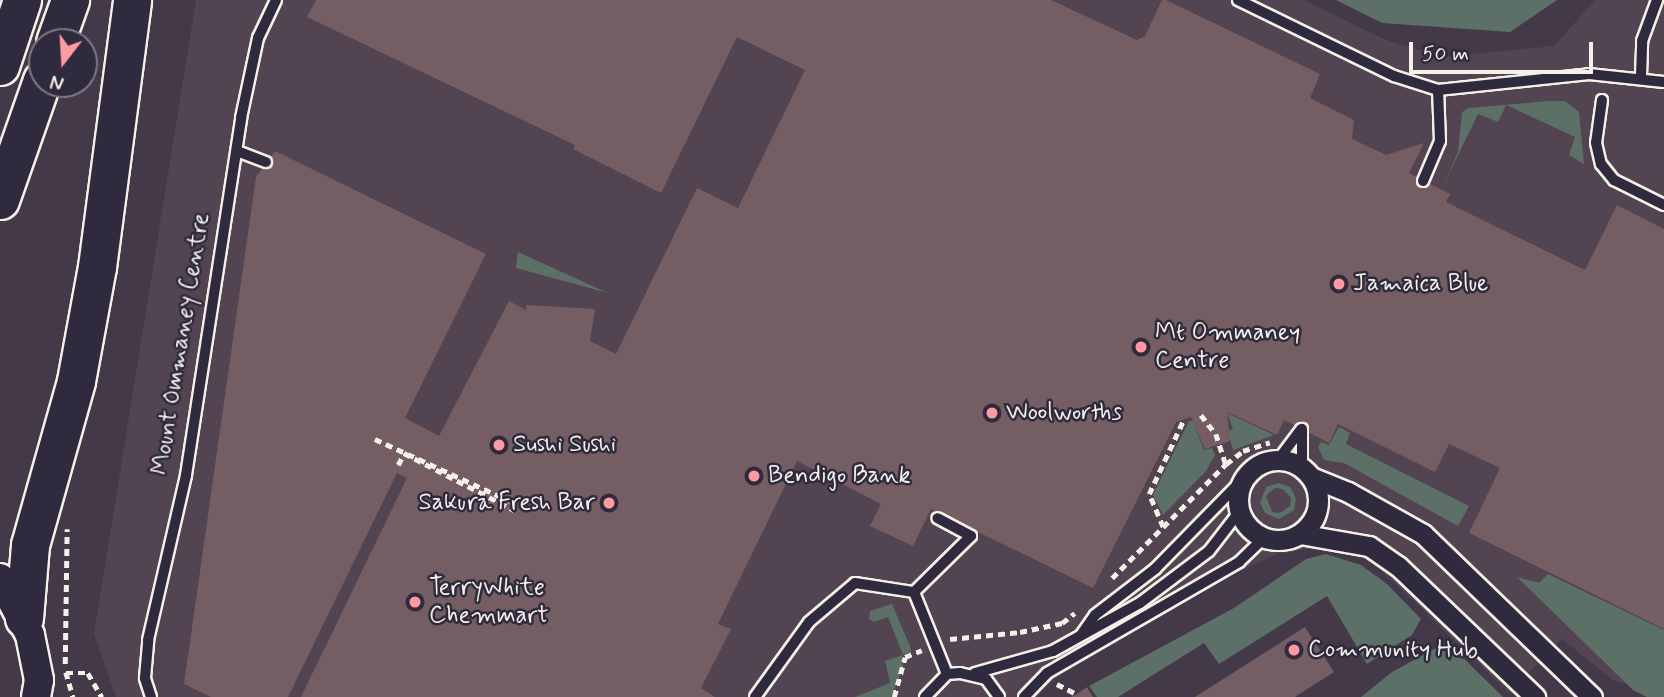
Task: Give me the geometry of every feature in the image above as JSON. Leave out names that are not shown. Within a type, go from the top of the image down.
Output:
[{"type":"highway","points":[[0,66],[22,0]]},
{"type":"highway","points":[[60,28],[70,0]]},
{"type":"highway","points":[[24,618],[30,545],[76,381],[97,267],[132,0]]},
{"type":"highway","points":[[0,200],[36,98]]},
{"type":"main road","points":[[0,578],[24,618],[39,691]]},
{"type":"street","points":[[1306,472],[1318,506],[1310,526],[1300,534],[1277,541],[1264,538],[1245,523],[1237,500],[1246,476],[1266,462],[1278,460],[1306,472],[1348,492],[1423,534],[1592,697]]},
{"type":"street","points":[[1300,534],[1369,546],[1398,566],[1535,697]]},
{"type":"lane","name":"Mount Ommaney Centre","points":[[151,697],[145,678],[148,640],[186,475],[237,151],[258,38],[276,0]]},
{"type":"lane","points":[[1238,0],[1394,76],[1438,90],[1589,74],[1641,76],[1664,82]]},
{"type":"lane","points":[[1641,76],[1642,41],[1660,1]]},
{"type":"lane","points":[[1423,181],[1440,141],[1438,90]]},
{"type":"lane","points":[[1602,100],[1596,143],[1601,164],[1614,180],[1664,205]]},
{"type":"lane","points":[[237,151],[266,162]]},
{"type":"lane","points":[[1278,460],[1302,429],[1306,472]]},
{"type":"lane","points":[[1079,639],[1095,615],[1155,569],[1246,476]]},
{"type":"lane","points":[[925,697],[947,674],[975,673],[1037,658],[1079,639],[1176,579],[1209,551],[1239,512]]},
{"type":"lane","points":[[914,592],[971,536],[937,519]]},
{"type":"lane","points":[[1024,697],[1047,673],[1239,562],[1264,538]]},
{"type":"lane","points":[[755,697],[809,622],[855,583],[914,592]]},
{"type":"lane","points":[[914,592],[933,646],[947,674]]},
{"type":"lane","points":[[975,673],[986,679],[999,697]]},
{"type":"path","points":[[1202,415],[1216,434],[1226,464]]},
{"type":"path","points":[[1163,527],[1150,494],[1184,419]]},
{"type":"path","points":[[1110,580],[1226,464],[1242,451],[1275,436]]},
{"type":"path","points":[[375,439],[516,504]]},
{"type":"path","points":[[398,465],[404,453]]},
{"type":"path","points":[[404,453],[514,510]]},
{"type":"path","points":[[67,578],[66,673],[73,697]]},
{"type":"path","points":[[894,697],[905,657],[961,634],[989,638],[1062,624],[1082,607]]},
{"type":"path","points":[[66,673],[88,673],[102,697]]},
{"type":"shaded area","name":"Mt Ommaney Centre","points":[[196,0],[1304,0],[1386,40],[1443,57],[1554,46],[1595,0],[1664,0],[1664,692],[1614,681],[1562,639],[1509,693],[1375,564],[1342,549],[1315,548],[1277,554],[1203,589],[1073,662],[1036,697],[116,697],[94,634]]},
{"type":"green space","points":[[1336,0],[1557,0],[1510,32],[1382,23]]},
{"type":"green space","points":[[1548,101],[1565,101],[1579,112],[1584,164],[1569,155],[1575,137],[1506,105],[1498,122],[1478,114],[1442,188],[1458,152],[1462,112],[1469,108]]},
{"type":"green space","points":[[518,252],[608,293],[516,268]]},
{"type":"green space","points":[[1227,413],[1274,435],[1233,450],[1228,431],[1233,429]]},
{"type":"green space","points":[[1189,421],[1193,421],[1204,450],[1212,448],[1215,455],[1206,471],[1163,515],[1153,495]]},
{"type":"green space","points":[[1339,427],[1350,433],[1346,444],[1469,506],[1458,526],[1344,463],[1324,460],[1318,447],[1321,442],[1329,445]]},
{"type":"green space","points":[[1278,483],[1290,487],[1296,498],[1294,510],[1279,519],[1265,513],[1260,503],[1266,487]],"holes":[[[1275,488],[1283,489],[1291,498],[1290,506],[1280,513],[1272,512],[1266,496]]]},
{"type":"green space","points":[[1326,554],[1361,565],[1387,584],[1421,619],[1412,635],[1367,664],[1327,596],[1219,664],[1204,643],[1118,697],[1097,697],[1089,686],[1234,608],[1306,559]]},
{"type":"green space","points":[[1548,574],[1664,630],[1664,697],[1647,697],[1633,690],[1517,577],[1539,583]]},
{"type":"green space","points":[[892,604],[910,646],[911,652],[903,655],[888,617],[874,622],[869,619],[870,611]]},
{"type":"green space","points":[[1447,642],[1503,697],[1361,697],[1392,672]]},
{"type":"green space","points":[[902,655],[903,668],[891,697],[855,697],[890,683],[885,661]]},
{"type":"building","name":"Mt Ommaney Centre","points":[[316,0],[1051,0],[1137,40],[1145,36],[1162,0],[1166,0],[1320,74],[1310,98],[1354,120],[1352,139],[1386,155],[1424,143],[1409,173],[1450,194],[1446,202],[1585,270],[1617,205],[1664,229],[1664,629],[1469,533],[1500,468],[1449,444],[1435,472],[1338,424],[1329,443],[1284,420],[1277,435],[1227,412],[1230,441],[1205,449],[1191,417],[1176,422],[1093,588],[931,509],[913,546],[870,526],[881,504],[797,461],[718,624],[731,629],[701,688],[715,697],[301,697],[407,478],[397,473],[288,697],[211,697],[184,684],[256,177],[275,151],[486,254],[405,418],[439,436],[509,301],[526,310],[526,305],[595,309],[590,341],[616,354],[697,188],[738,208],[805,70],[737,37],[661,193],[573,149],[575,145],[307,17]]},
{"type":"building","name":"Community Hub","points":[[1305,627],[1334,672],[1295,697],[1195,697]]},
{"type":"building","points":[[1087,687],[1093,697],[1071,697],[1077,694]]},
{"type":"place","name":"Jamaica Blue","points":[[1339,284]]},
{"type":"place","name":"Mt Ommaney Centre","points":[[1141,347]]},
{"type":"place","name":"Woolworths","points":[[992,413]]},
{"type":"place","name":"Sushi Sushi","points":[[499,445]]},
{"type":"place","name":"Bendigo Bank","points":[[754,476]]},
{"type":"place","name":"Sakura Fresh Bar","points":[[609,503]]},
{"type":"place","name":"TerryWhite Chemmart","points":[[415,602]]},
{"type":"place","name":"Community Hub","points":[[1294,650]]}]
